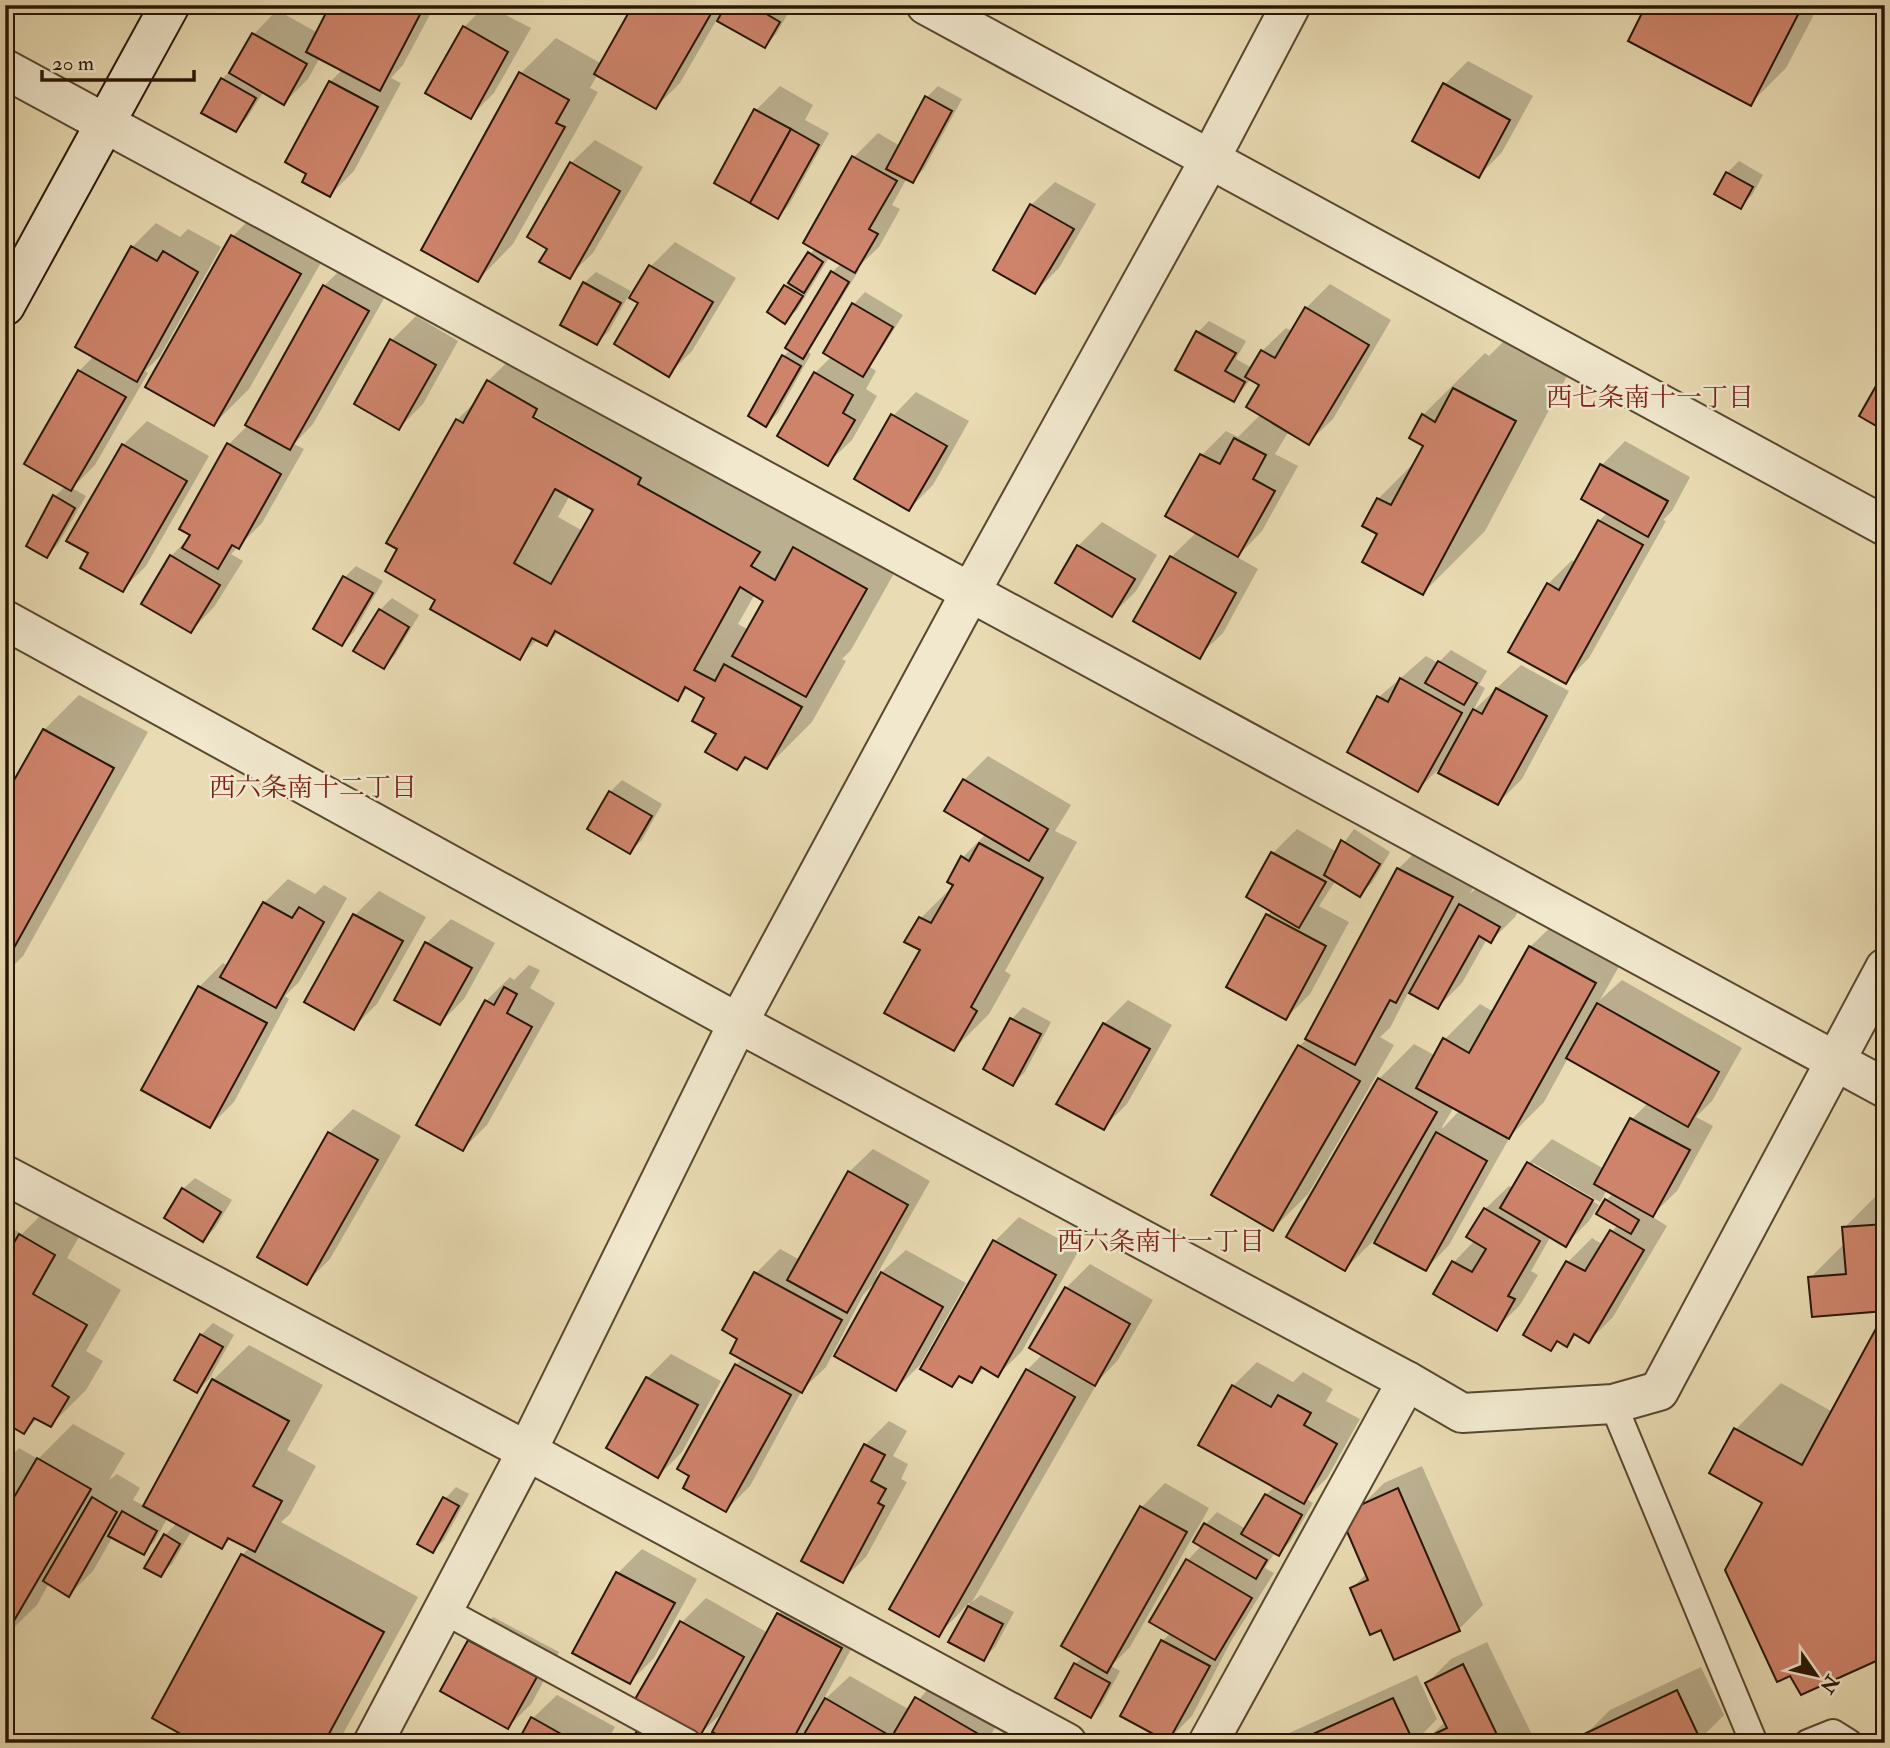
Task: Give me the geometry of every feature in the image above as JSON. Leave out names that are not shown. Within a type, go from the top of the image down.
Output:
[{"type":"street","points":[[5,306],[170,5]]},
{"type":"street","points":[[926,5],[1885,526]]},
{"type":"street","points":[[373,1743],[527,1451],[738,1023],[971,591],[1211,158],[1291,5]]},
{"type":"street","points":[[5,69],[1885,1088]]},
{"type":"street","points":[[5,620],[738,1023],[1462,1413],[1613,1404],[1660,1391],[1834,1059],[1885,968]]},
{"type":"street","points":[[5,1175],[527,1451],[1068,1743]]},
{"type":"street","points":[[1208,1743],[1407,1381]]},
{"type":"lane","points":[[1613,1404],[1754,1743]]},
{"type":"lane","points":[[443,1610],[688,1743]]},
{"type":"lane","points":[[1808,1743],[1833,1733],[1849,1743]]},
{"type":"building","points":[[330,5],[425,5],[380,91],[306,52]]},
{"type":"building","points":[[633,5],[716,5],[656,109],[594,74]]},
{"type":"building","points":[[726,5],[751,5],[780,22],[765,48],[717,21]]},
{"type":"building","points":[[1646,5],[1803,5],[1751,106],[1628,41]]},
{"type":"building","points":[[463,26],[508,52],[471,119],[425,93]]},
{"type":"building","points":[[252,33],[307,64],[284,105],[229,73]]},
{"type":"building","points":[[519,72],[569,100],[556,123],[565,127],[478,282],[421,250]]},
{"type":"building","points":[[221,78],[256,98],[236,132],[201,113]]},
{"type":"building","points":[[329,81],[378,107],[330,197],[302,182],[306,174],[285,162]]},
{"type":"building","points":[[1443,83],[1510,120],[1479,178],[1412,141]]},
{"type":"building","points":[[925,96],[952,111],[913,183],[886,169]]},
{"type":"building","points":[[754,109],[791,129],[750,203],[714,183]]},
{"type":"building","points":[[791,129],[819,145],[778,219],[750,203]]},
{"type":"building","points":[[852,156],[897,181],[869,229],[878,234],[855,273],[803,243]]},
{"type":"building","points":[[570,162],[620,191],[570,279],[539,262],[547,249],[527,237]]},
{"type":"building","points":[[1726,172],[1753,187],[1741,209],[1714,194]]},
{"type":"building","points":[[1030,204],[1074,229],[1035,294],[993,270]]},
{"type":"building","points":[[231,235],[301,274],[214,426],[145,387]]},
{"type":"building","points":[[131,246],[157,261],[163,251],[198,272],[137,382],[75,347]]},
{"type":"building","points":[[808,252],[823,262],[804,293],[788,283]]},
{"type":"building","points":[[649,265],[713,302],[669,377],[614,344],[638,303],[629,298]]},
{"type":"building","points":[[831,271],[849,282],[803,359],[785,348]]},
{"type":"building","points":[[583,282],[621,303],[597,345],[560,325]]},
{"type":"building","points":[[323,285],[369,311],[290,450],[245,425]]},
{"type":"building","points":[[784,285],[803,296],[785,324],[767,312]]},
{"type":"building","points":[[852,303],[893,327],[863,377],[823,353]]},
{"type":"building","points":[[1305,307],[1369,345],[1309,445],[1246,407],[1259,385],[1245,377],[1261,350],[1275,358]]},
{"type":"building","points":[[1196,331],[1236,353],[1225,371],[1245,382],[1234,402],[1175,370]]},
{"type":"building","points":[[390,339],[436,365],[399,430],[354,404]]},
{"type":"building","points":[[782,355],[801,366],[766,427],[748,416]]},
{"type":"building","points":[[78,370],[126,397],[71,491],[24,464]]},
{"type":"building","points":[[1885,370],[1885,431],[1859,416]]},
{"type":"building","points":[[814,372],[853,395],[843,413],[855,420],[828,466],[777,436]]},
{"type":"building","points":[[487,380],[537,409],[533,417],[641,478],[638,484],[760,552],[751,566],[775,580],[793,547],[867,589],[806,697],[732,656],[763,601],[740,587],[694,670],[715,681],[724,664],[802,707],[767,769],[745,757],[737,770],[705,752],[716,734],[692,721],[704,698],[685,687],[678,701],[555,631],[547,646],[532,638],[520,660],[430,609],[435,600],[385,571],[397,549],[386,543],[456,419],[463,423]],"holes":[[[555,489],[593,510],[551,584],[514,563]]]},
{"type":"building","points":[[1453,388],[1516,421],[1423,595],[1362,562],[1377,534],[1362,526],[1377,498],[1391,505],[1423,446],[1409,438],[1422,414],[1435,422]]},
{"type":"building","points":[[891,414],[947,446],[909,511],[854,479]]},
{"type":"building","points":[[1234,438],[1266,455],[1253,479],[1275,491],[1238,557],[1165,516],[1200,454],[1220,464]]},
{"type":"building","points":[[227,443],[281,474],[239,549],[232,545],[218,569],[182,548],[190,535],[179,529]]},
{"type":"building","points":[[122,444],[187,481],[123,592],[80,568],[88,553],[66,541]]},
{"type":"building","points":[[1600,464],[1668,501],[1648,537],[1581,499]]},
{"type":"building","points":[[53,495],[75,508],[47,558],[26,546]]},
{"type":"building","points":[[1598,520],[1643,545],[1566,684],[1508,652],[1547,583],[1559,590]]},
{"type":"building","points":[[1077,545],[1135,579],[1112,617],[1055,583]]},
{"type":"building","points":[[170,555],[220,585],[191,633],[141,604]]},
{"type":"building","points":[[1170,556],[1236,593],[1200,659],[1133,621]]},
{"type":"building","points":[[343,576],[373,593],[342,646],[313,629]]},
{"type":"building","points":[[379,609],[409,627],[384,669],[353,651]]},
{"type":"building","points":[[1438,661],[1477,683],[1464,705],[1425,683]]},
{"type":"building","points":[[1400,678],[1462,713],[1418,792],[1347,752],[1377,696],[1388,702]]},
{"type":"building","points":[[1496,688],[1547,716],[1498,805],[1438,773],[1473,709],[1482,714]]},
{"type":"building","points":[[43,729],[114,768],[5,964],[5,796]]},
{"type":"building","points":[[963,779],[1048,829],[1029,861],[944,811]]},
{"type":"building","points":[[609,791],[652,816],[630,854],[587,829]]},
{"type":"building","points":[[1341,840],[1380,864],[1360,897],[1324,875]]},
{"type":"building","points":[[979,843],[1043,878],[971,1007],[977,1011],[954,1051],[884,1013],[920,950],[904,942],[919,917],[931,923],[953,885],[947,882],[961,856],[969,861]]},
{"type":"building","points":[[1271,852],[1326,882],[1299,928],[1246,897]]},
{"type":"building","points":[[1397,868],[1453,897],[1396,1003],[1390,1000],[1355,1065],[1305,1039]]},
{"type":"building","points":[[263,902],[292,918],[299,907],[324,922],[276,1008],[220,977]]},
{"type":"building","points":[[1459,904],[1500,927],[1491,943],[1479,936],[1438,1009],[1409,993]]},
{"type":"building","points":[[353,914],[403,941],[354,1030],[304,1002]]},
{"type":"building","points":[[1266,914],[1326,946],[1286,1020],[1226,987]]},
{"type":"building","points":[[425,942],[472,968],[440,1025],[394,1000]]},
{"type":"building","points":[[1529,946],[1596,983],[1509,1139],[1416,1088],[1443,1038],[1469,1053]]},
{"type":"building","points":[[198,986],[267,1023],[210,1128],[141,1090]]},
{"type":"building","points":[[504,987],[517,994],[507,1013],[532,1027],[463,1151],[416,1125],[485,1000],[494,1005]]},
{"type":"building","points":[[1597,1003],[1719,1072],[1688,1127],[1566,1058]]},
{"type":"building","points":[[1010,1018],[1041,1034],[1013,1086],[983,1069]]},
{"type":"building","points":[[1103,1023],[1150,1049],[1104,1130],[1056,1104]]},
{"type":"building","points":[[1298,1045],[1360,1081],[1273,1231],[1211,1195]]},
{"type":"building","points":[[1378,1078],[1437,1112],[1345,1271],[1286,1237]]},
{"type":"building","points":[[1630,1118],[1690,1150],[1653,1217],[1594,1184]]},
{"type":"building","points":[[328,1132],[378,1160],[307,1285],[257,1257]]},
{"type":"building","points":[[1436,1132],[1487,1161],[1426,1271],[1374,1243]]},
{"type":"building","points":[[1527,1162],[1593,1200],[1566,1247],[1500,1208]]},
{"type":"building","points":[[848,1171],[908,1205],[847,1313],[787,1280]]},
{"type":"building","points":[[182,1188],[221,1212],[203,1242],[164,1218]]},
{"type":"building","points":[[1605,1199],[1639,1220],[1631,1234],[1596,1214]]},
{"type":"building","points":[[1484,1208],[1540,1241],[1508,1296],[1515,1299],[1497,1331],[1433,1294],[1452,1261],[1472,1272],[1486,1249],[1466,1237]]},
{"type":"building","points":[[1885,1224],[1885,1311],[1812,1317],[1808,1277],[1846,1274],[1842,1227]]},
{"type":"building","points":[[1610,1230],[1644,1250],[1589,1343],[1574,1334],[1567,1347],[1557,1341],[1551,1351],[1523,1335],[1566,1261],[1585,1271]]},
{"type":"building","points":[[19,1234],[55,1255],[33,1294],[87,1325],[52,1386],[69,1397],[51,1427],[34,1418],[24,1434],[5,1423],[5,1258]]},
{"type":"building","points":[[993,1240],[1056,1275],[998,1377],[981,1367],[972,1383],[959,1376],[952,1387],[920,1369]]},
{"type":"building","points":[[754,1272],[842,1320],[802,1393],[730,1353],[737,1339],[722,1330]]},
{"type":"building","points":[[881,1272],[943,1307],[896,1391],[834,1356]]},
{"type":"building","points":[[1065,1287],[1130,1324],[1095,1386],[1029,1348]]},
{"type":"building","points":[[1879,1323],[1885,1326],[1885,1657],[1801,1695],[1790,1676],[1777,1682],[1725,1570],[1762,1503],[1709,1473],[1734,1428],[1802,1465]]},
{"type":"building","points":[[200,1334],[223,1347],[197,1393],[174,1380]]},
{"type":"building","points":[[735,1364],[791,1395],[726,1512],[683,1488],[689,1476],[677,1469]]},
{"type":"building","points":[[1026,1369],[1075,1397],[939,1637],[889,1609]]},
{"type":"building","points":[[646,1377],[698,1405],[658,1478],[606,1448]]},
{"type":"building","points":[[212,1379],[289,1421],[253,1486],[282,1501],[255,1552],[228,1538],[222,1549],[143,1506]]},
{"type":"building","points":[[1232,1385],[1271,1407],[1278,1395],[1311,1413],[1304,1425],[1337,1444],[1304,1504],[1198,1445]]},
{"type":"building","points":[[864,1444],[885,1455],[871,1481],[886,1489],[878,1503],[884,1506],[843,1583],[801,1561]]},
{"type":"building","points":[[37,1458],[91,1489],[5,1636],[5,1495],[13,1499]]},
{"type":"building","points":[[1398,1488],[1460,1631],[1394,1660],[1381,1630],[1370,1635],[1350,1588],[1368,1580],[1346,1529],[1358,1506]]},
{"type":"building","points":[[1265,1494],[1302,1515],[1279,1556],[1241,1534]]},
{"type":"building","points":[[92,1497],[117,1512],[69,1597],[43,1581]]},
{"type":"building","points":[[443,1497],[459,1506],[433,1553],[417,1544]]},
{"type":"building","points":[[1140,1506],[1187,1532],[1107,1673],[1061,1646]]},
{"type":"building","points":[[122,1511],[157,1531],[144,1555],[108,1536]]},
{"type":"building","points":[[1204,1523],[1267,1560],[1256,1579],[1193,1542]]},
{"type":"building","points":[[164,1534],[180,1544],[161,1577],[144,1568]]},
{"type":"building","points":[[241,1554],[384,1632],[324,1743],[197,1743],[152,1718]]},
{"type":"building","points":[[1186,1559],[1252,1598],[1215,1660],[1149,1622]]},
{"type":"building","points":[[616,1572],[675,1603],[630,1684],[572,1653]]},
{"type":"building","points":[[968,1606],[1003,1624],[984,1661],[948,1642]]},
{"type":"building","points":[[777,1613],[842,1648],[791,1743],[732,1743],[712,1732]]},
{"type":"building","points":[[680,1621],[744,1657],[699,1738],[634,1701]]},
{"type":"building","points":[[468,1640],[537,1677],[508,1729],[440,1691]]},
{"type":"building","points":[[1161,1640],[1210,1666],[1168,1742],[1120,1716]]},
{"type":"building","points":[[1074,1663],[1110,1683],[1091,1718],[1055,1698]]},
{"type":"building","points":[[1463,1664],[1501,1743],[1429,1743],[1426,1738],[1447,1728],[1425,1683]]},
{"type":"building","points":[[1677,1690],[1701,1741],[1588,1743],[1584,1734]]},
{"type":"building","points":[[915,1697],[982,1736],[978,1743],[888,1743]]},
{"type":"building","points":[[825,1698],[887,1734],[882,1743],[799,1743]]},
{"type":"building","points":[[1393,1698],[1414,1743],[1293,1743]]},
{"type":"building","points":[[531,1717],[577,1743],[517,1743]]},
{"type":"building","points":[[637,1731],[655,1742],[629,1743]]},
{"type":"district","name":"西七条南十一丁目","points":[[1650,398]]},
{"type":"district","name":"西六条南十二丁目","points":[[313,788]]},
{"type":"district","name":"西六条南十一丁目","points":[[1161,1242]]}]
